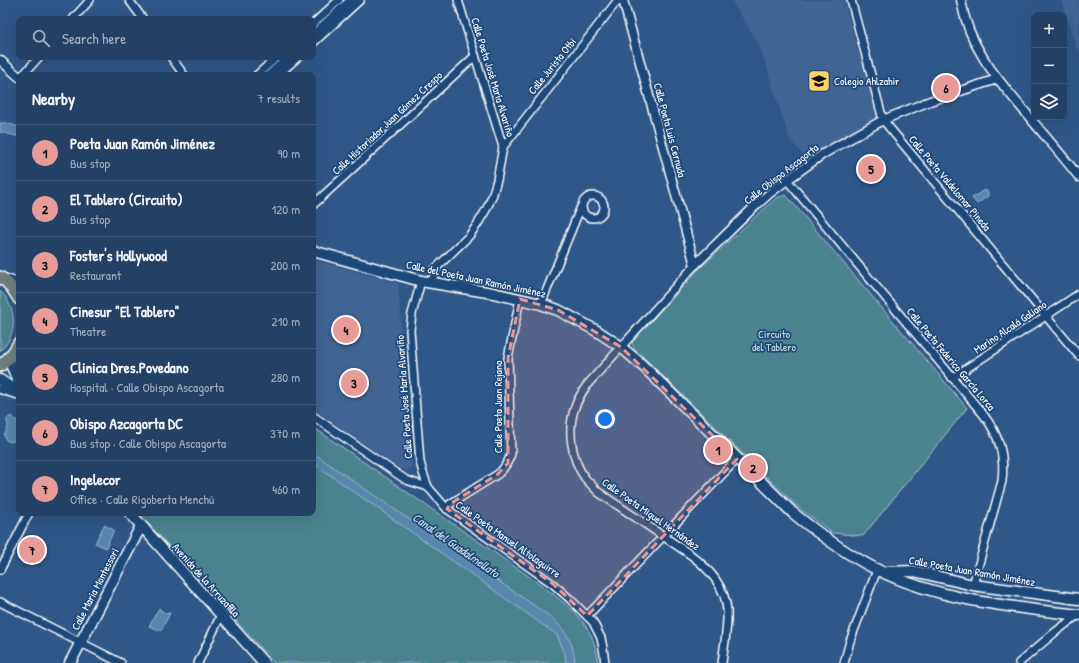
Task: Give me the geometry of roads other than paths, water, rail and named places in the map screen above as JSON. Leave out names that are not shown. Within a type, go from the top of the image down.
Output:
[{"type":"highway","points":[[2,278],[16,294]]},
{"type":"highway","points":[[0,366],[10,359],[16,351]]},
{"type":"main road","name":"Calle del Poeta Juan Ramón Jiménez","points":[[316,252],[421,281],[520,298],[558,310],[596,331],[621,347],[642,365],[799,518],[843,550],[877,570]]},
{"type":"main road","points":[[2,278],[16,283]]},
{"type":"main road","points":[[10,359],[16,376]]},
{"type":"main road","points":[[0,380],[16,392]]},
{"type":"main road","name":"Avenida de la Arruzafilla","points":[[133,516],[264,663]]},
{"type":"main road","name":"Calle María Montessori","points":[[70,663],[141,526]]},
{"type":"main road","name":"Calle Poeta Juan Ramón Jiménez","points":[[877,570],[887,572],[914,571],[973,585],[1079,599]]},
{"type":"main road","name":"Calle Poeta Juan Ramón Jiménez","points":[[877,570],[923,588],[966,599],[1079,615]]},
{"type":"street","points":[[76,16],[90,0]]},
{"type":"street","points":[[129,0],[141,16]]},
{"type":"street","points":[[316,21],[339,0]]},
{"type":"street","points":[[316,32],[351,0]]},
{"type":"street","points":[[316,40],[360,0]]},
{"type":"street","name":"Calle Poeta José María Alvariño","points":[[432,283],[435,269],[469,236],[486,210],[497,180],[503,147],[458,0]]},
{"type":"street","name":"Calle Jurista Otbi","points":[[503,147],[618,0]]},
{"type":"street","name":"Calle Poeta Luis Cernuda","points":[[623,0],[695,265]]},
{"type":"street","name":"Calle Poeta Valdelomar Pineda","points":[[851,0],[883,120],[1079,356]]},
{"type":"street","points":[[961,0],[969,29],[977,48],[997,79],[1078,175]]},
{"type":"street","name":"Calle Historiador Juan Gómez Crespo","points":[[316,202],[475,56]]},
{"type":"street","points":[[0,60],[16,74]]},
{"type":"street","points":[[26,72],[36,60]]},
{"type":"street","points":[[173,60],[182,72]]},
{"type":"street","points":[[260,72],[273,60]]},
{"type":"street","points":[[272,72],[286,60]]},
{"type":"street","points":[[281,72],[295,60]]},
{"type":"street","name":"Calle Obispo Ascagorta","points":[[621,347],[695,265],[750,211],[787,180],[823,154],[883,120],[930,101],[997,79]]},
{"type":"street","name":"Calle Poeta Federico García Lorca","points":[[787,180],[988,422],[998,438],[1002,453],[1003,472],[1001,489],[973,585]]},
{"type":"street","points":[[541,304],[581,207]]},
{"type":"street","name":"Calle Poeta José María Alvariño","points":[[421,281],[412,314],[410,330],[420,462],[428,487]]},
{"type":"street","name":"Marino Alcalá Galiano","points":[[952,378],[1079,294]]},
{"type":"street","name":"Calle Poeta Juan Rejano","points":[[446,509],[450,504],[498,474],[508,463],[510,454],[508,358],[520,298]]},
{"type":"street","name":"Calle Poeta Miguel Hernández","points":[[621,347],[587,385],[579,397],[572,420],[571,430],[572,447],[577,464],[585,478],[598,492],[691,555],[712,573],[719,586],[727,610],[722,663]]},
{"type":"street","points":[[0,389],[16,393]]},
{"type":"street","points":[[316,418],[406,480],[428,487]]},
{"type":"street","points":[[587,616],[737,459]]},
{"type":"street","name":"Calle Poeta Manuel Altolaguirre","points":[[428,487],[446,509],[553,584],[570,599],[593,622],[601,638],[605,663]]},
{"type":"street","points":[[0,570],[27,516]]},
{"type":"street","points":[[844,663],[850,641],[877,570]]},
{"type":"street","points":[[0,602],[121,663]]},
{"type":"street","points":[[198,663],[222,615]]},
{"type":"street","points":[[1020,663],[1079,615]]},
{"type":"place","name":"Colegio Ahlzahir","points":[[819,81]]},
{"type":"place","name":"Obispo Azcagorta DC","points":[[946,88]]},
{"type":"place","name":"Clinica Dres.Povedano","points":[[871,169]]},
{"type":"place","name":"Cinesur \"El Tablero\"","points":[[346,330]]},
{"type":"place","name":"Foster's Hollywood","points":[[354,383]]},
{"type":"place","name":"Poeta Juan Ramón Jiménez","points":[[718,450]]},
{"type":"place","name":"El Tablero (Circuito)","points":[[753,468]]},
{"type":"place","name":"Ingelecor","points":[[32,550]]},
{"type":"park label","name":"Circuito del Tablero","points":[[774,340]]},
{"type":"water label","name":"Canal del Guadalmellato","points":[[456,545]]}]
